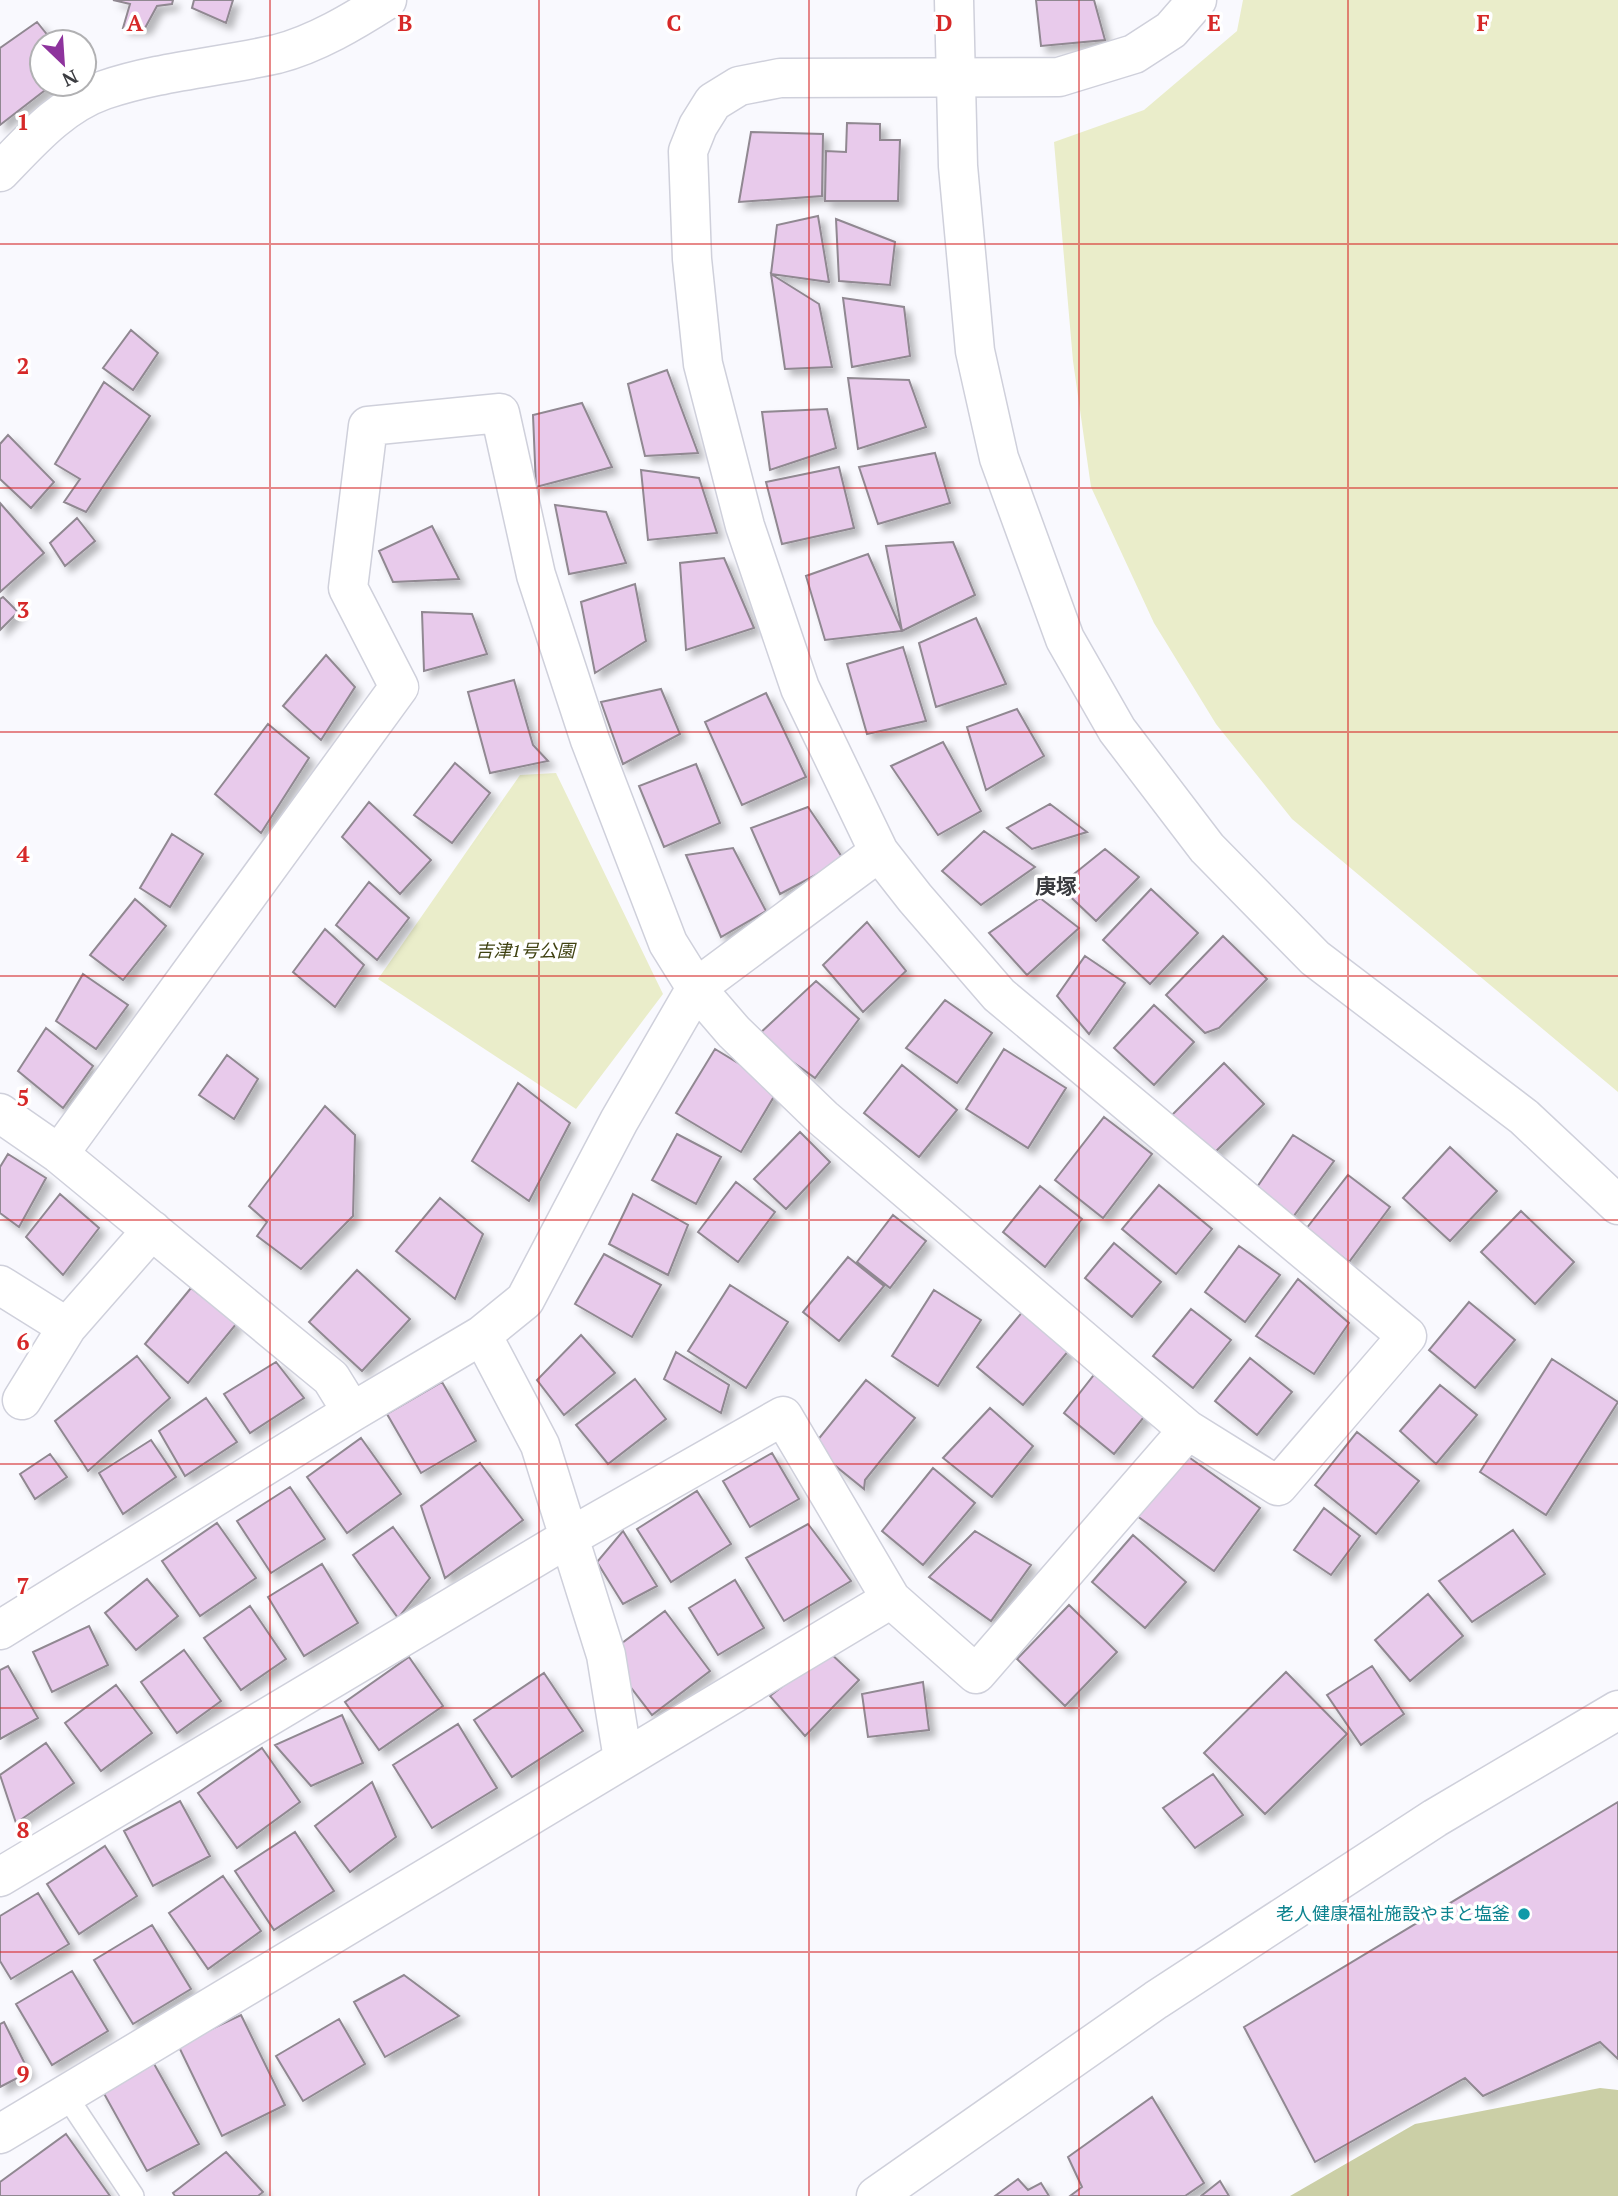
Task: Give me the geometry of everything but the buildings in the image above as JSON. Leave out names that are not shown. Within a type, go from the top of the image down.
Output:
[{"type":"street","points":[[0,172],[45,125],[103,91],[162,76],[279,53],[325,36],[387,0]]},
{"type":"street","points":[[954,0],[958,166],[975,351],[999,458],[1065,639],[1117,730],[1207,848],[1315,958],[1524,1117],[1618,1205]]},
{"type":"street","points":[[59,1154],[399,687],[348,588],[368,426],[500,414],[536,575],[590,740],[668,943],[696,988],[734,1031],[823,1118],[1188,1430],[1278,1486],[1407,1336],[999,995],[879,852],[800,688],[745,526],[703,364],[692,259],[688,150],[698,126],[713,102],[739,86],[780,78],[1059,76],[1101,66],[1134,54],[1171,30],[1196,0]]},
{"type":"street","points":[[0,1630],[352,1412],[482,1335],[525,1300],[619,1121],[696,988],[879,852]]},
{"type":"street","points":[[0,1113],[59,1154],[331,1378],[352,1412]]},
{"type":"street","points":[[22,1400],[68,1327],[152,1230]]},
{"type":"street","points":[[0,1285],[68,1327]]},
{"type":"street","points":[[482,1335],[540,1445],[606,1655],[623,1759]]},
{"type":"street","points":[[0,1877],[568,1538],[783,1416],[891,1599],[976,1674],[1188,1430]]},
{"type":"street","points":[[0,2134],[891,1599]]},
{"type":"street","points":[[876,2196],[1156,2000],[1435,1818],[1618,1710]]},
{"type":"lane","points":[[65,2094],[133,2196]]},
{"type":"green space","points":[[1243,0],[1618,0],[1618,1092],[1292,819],[1216,724],[1154,623],[1091,487],[1073,361],[1054,142],[1144,110],[1237,31]]},
{"type":"green space","name":"吉津1号公園","points":[[556,773],[663,994],[576,1109],[378,979],[520,775]]},
{"type":"green space","points":[[1600,2088],[1618,2090],[1618,2196],[1290,2196],[1415,2124]]},
{"type":"place","name":"老人健康福祉施設やまと塩釜","points":[[1524,1914]]},
{"type":"district","name":"庚塚","points":[[1056,887]]}]
